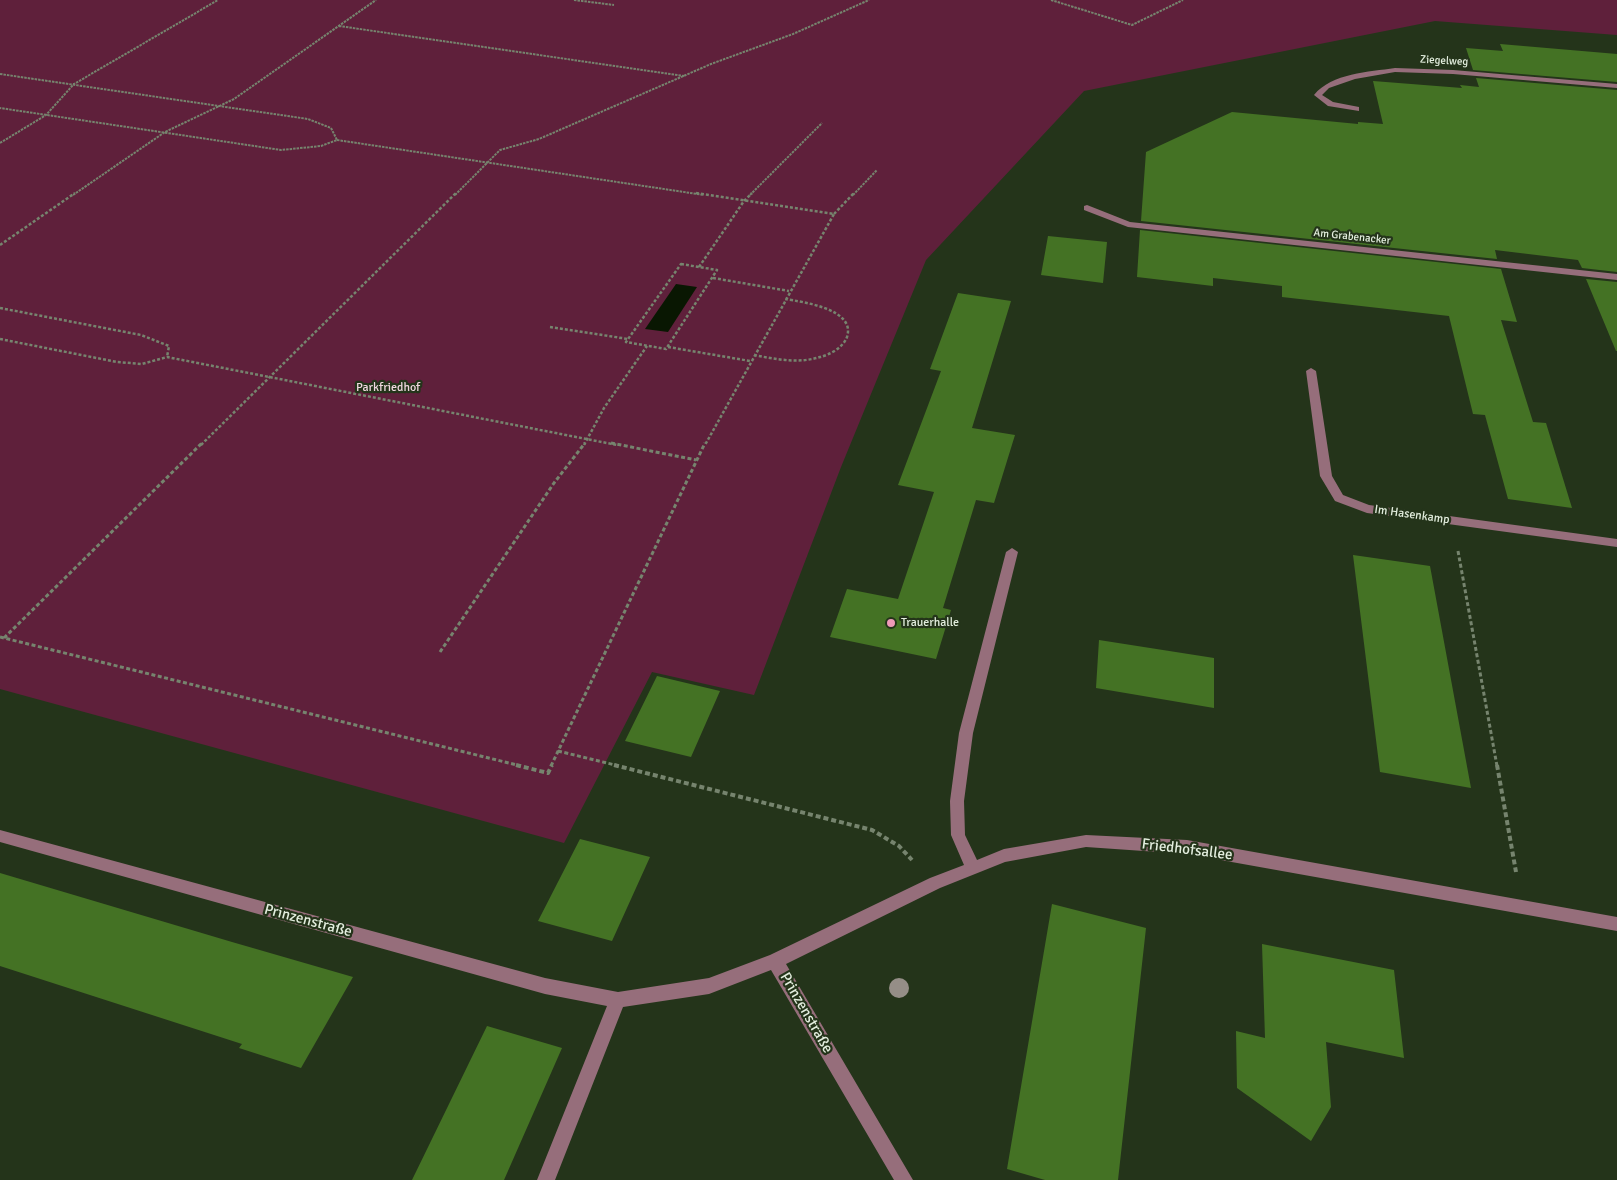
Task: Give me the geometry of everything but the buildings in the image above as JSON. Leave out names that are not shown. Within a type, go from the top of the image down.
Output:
[{"type":"street","name":"Ziegelweg","points":[[1356,109],[1331,104],[1318,95],[1326,86],[1354,77],[1395,70],[1453,72],[1617,86]]},
{"type":"street","name":"Am Grabenacker","points":[[1087,208],[1128,224],[1617,277]]},
{"type":"street","name":"Im Hasenkamp","points":[[1311,371],[1326,476],[1339,498],[1367,509],[1617,543]]},
{"type":"street","points":[[973,869],[958,835],[957,801],[966,733],[1012,552]]},
{"type":"street","name":"Prinzenstraße","points":[[0,836],[545,986],[618,1000],[709,986],[775,961],[904,1180]]},
{"type":"street","name":"Friedhofsallee","points":[[775,961],[935,883],[1004,856],[1086,841],[1178,846],[1617,924]]},
{"type":"street","points":[[546,1180],[618,1000]]},
{"type":"path","points":[[0,143],[46,115],[74,84],[218,0]]},
{"type":"path","points":[[0,245],[165,132],[234,99],[376,0]]},
{"type":"path","points":[[574,0],[614,5]]},
{"type":"path","points":[[2,638],[272,376],[500,150],[539,139],[684,76],[793,34],[869,0]]},
{"type":"path","points":[[1051,0],[1132,25],[1183,0]]},
{"type":"path","points":[[339,26],[684,76]]},
{"type":"path","points":[[0,74],[308,119],[330,128],[337,140]]},
{"type":"path","points":[[0,108],[280,150],[321,146],[337,140],[834,214]]},
{"type":"path","points":[[699,267],[744,201],[822,123]]},
{"type":"path","points":[[2,638],[548,773],[696,460],[750,361],[834,214],[877,170]]},
{"type":"path","points":[[681,264],[699,267],[717,270],[666,350],[626,342],[681,264]]},
{"type":"path","points":[[713,278],[789,291]]},
{"type":"path","points":[[754,356],[783,360],[808,359],[829,354],[845,342],[848,330],[842,317],[826,308],[785,299]]},
{"type":"path","points":[[0,308],[141,334],[169,346],[167,357]]},
{"type":"path","points":[[550,327],[628,339]]},
{"type":"path","points":[[0,339],[117,362],[142,364],[167,357],[696,460]]},
{"type":"path","points":[[440,652],[554,484],[589,438],[604,408],[647,346]]},
{"type":"path","points":[[668,347],[750,361]]},
{"type":"path","points":[[1453,521],[1522,906]]},
{"type":"path","points":[[558,751],[872,830],[899,846],[935,883]]},
{"type":"green space","name":"Parkfriedhof","points":[[0,0],[1617,0],[1617,35],[1435,21],[1084,91],[926,260],[841,467],[754,695],[652,672],[564,843],[0,689]]},
{"type":"shaded area","points":[[676,284],[697,287],[668,332],[645,329]]},
{"type":"place","name":"Trauerhalle","points":[[891,623]]}]
